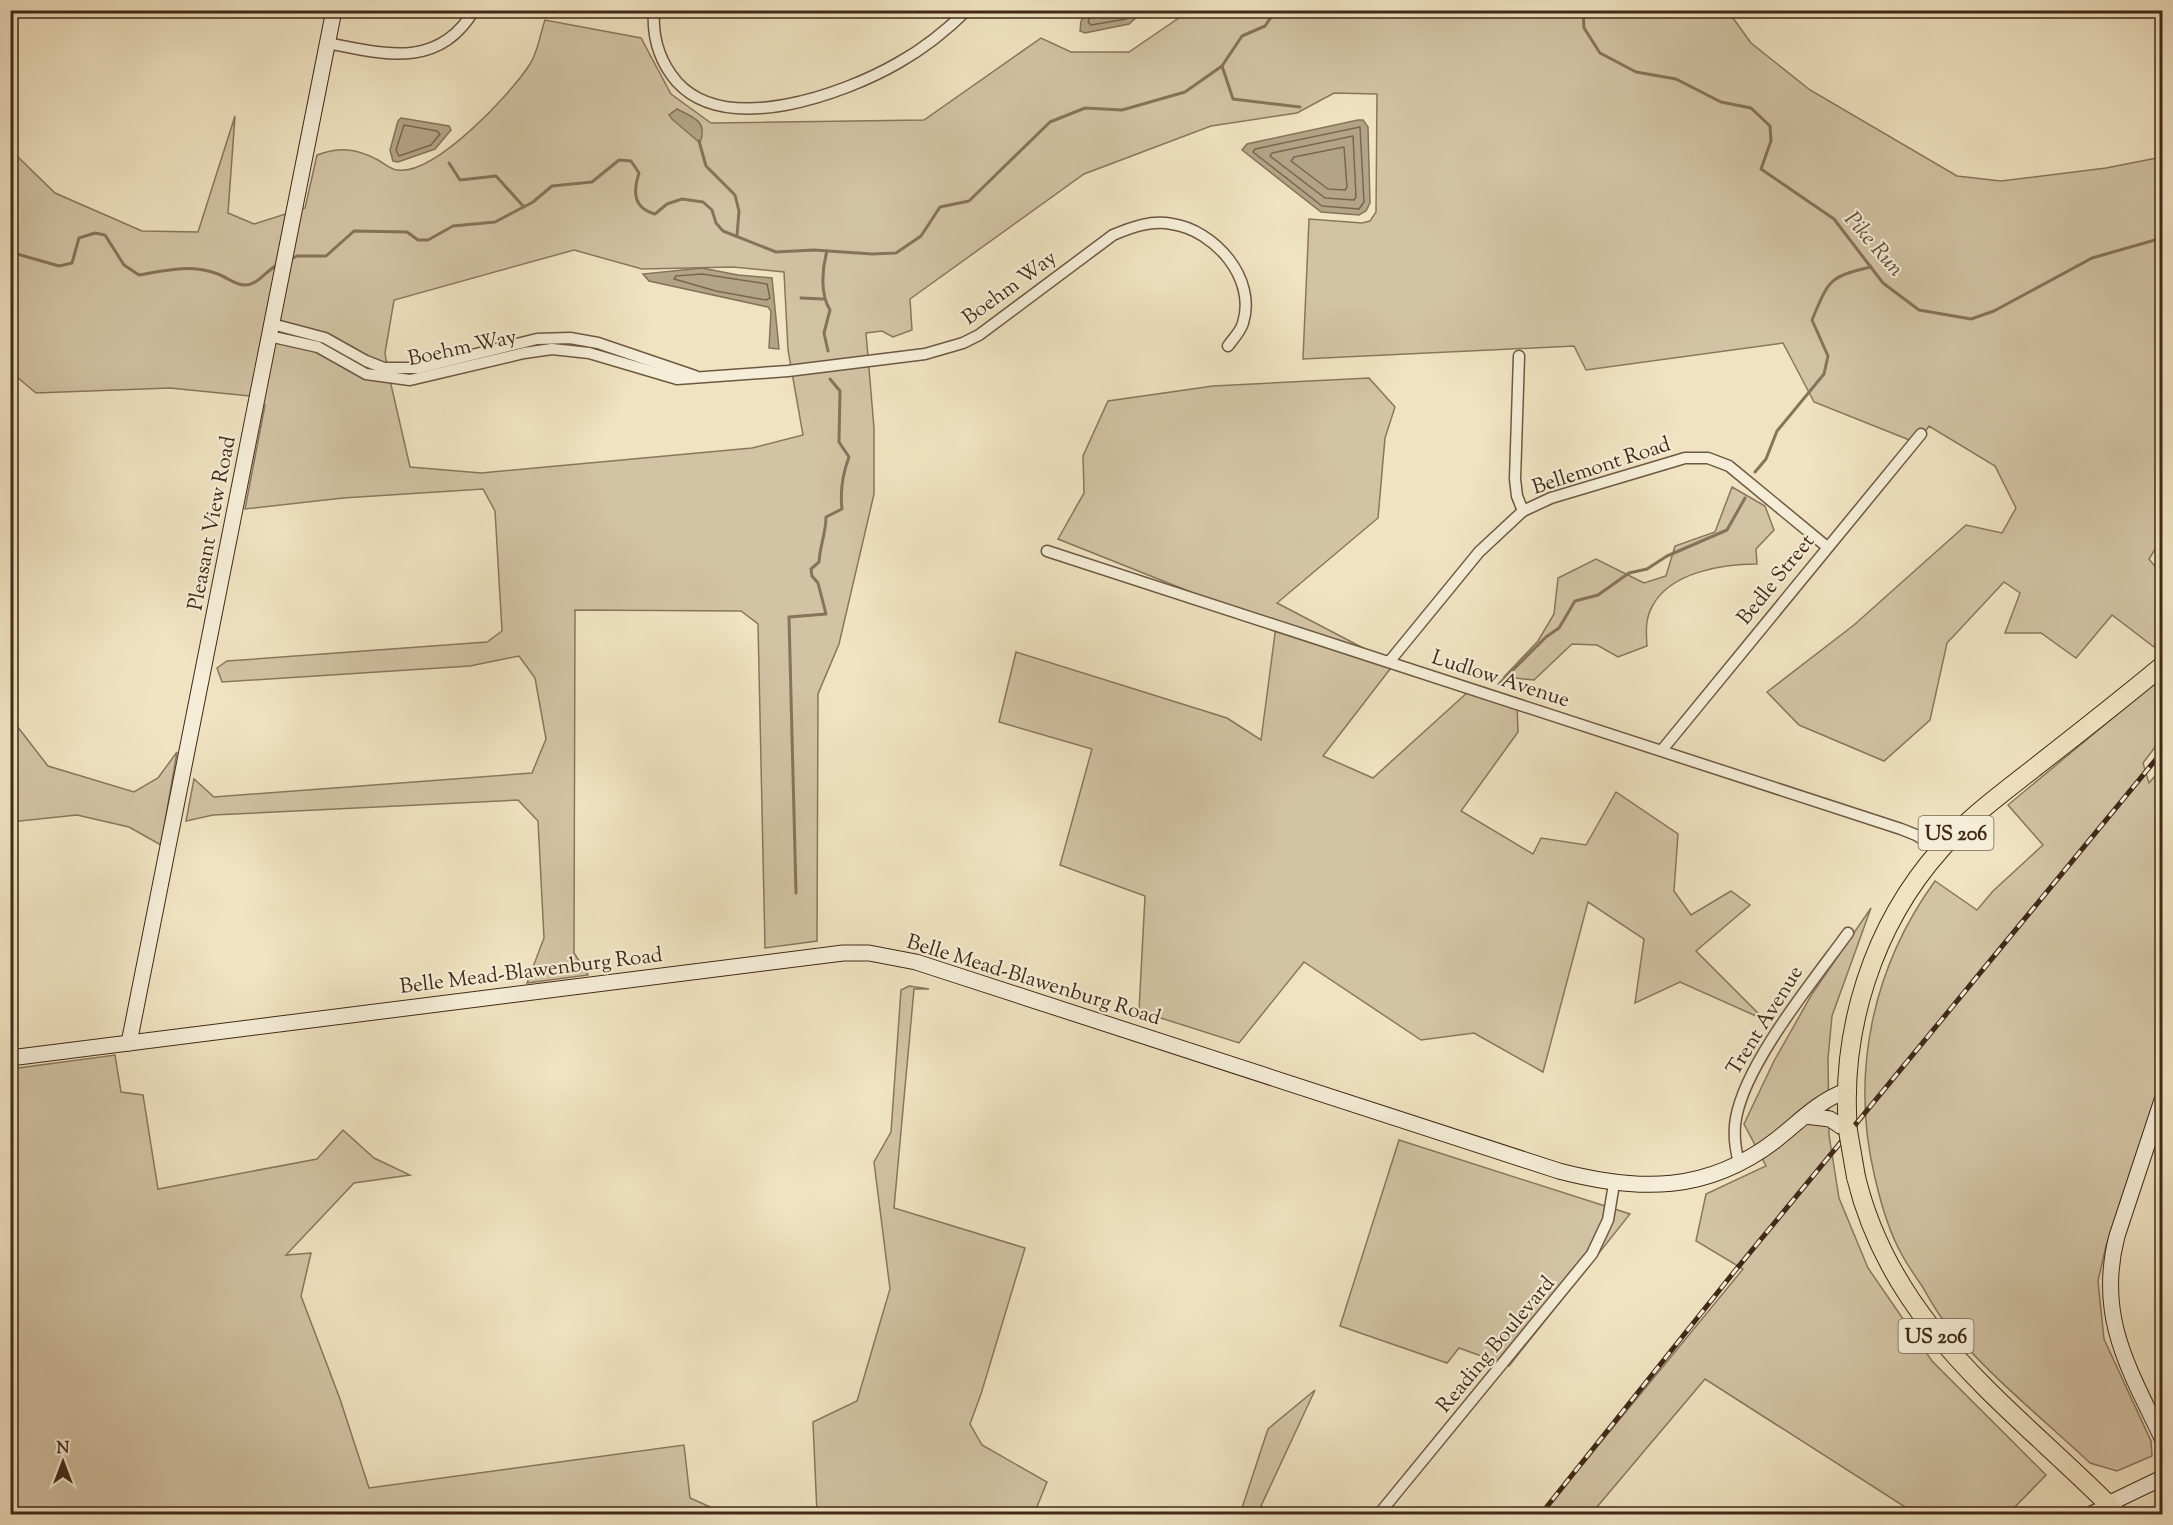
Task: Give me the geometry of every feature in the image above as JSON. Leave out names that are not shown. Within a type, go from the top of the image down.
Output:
[{"type":"highway","name":"US 206","points":[[2113,1509],[1982,1386],[1938,1340],[1895,1277],[1862,1201],[1848,1131],[1847,1069],[1861,998],[1881,940],[1914,885],[1940,850],[1991,801],[2163,666]]},
{"type":"street","name":"Pleasant View Road","points":[[129,1043],[334,10]]},
{"type":"street","points":[[327,43],[389,55],[419,53],[454,34],[474,10]]},
{"type":"street","points":[[654,10],[654,38],[670,74],[693,95],[708,103],[741,108],[788,104],[854,85],[921,49],[967,10]]},
{"type":"street","name":"Boehm Way","points":[[532,346],[573,350],[677,379],[788,371],[945,349],[963,343],[993,326],[1113,235],[1128,229],[1157,223],[1179,225],[1201,234],[1216,244],[1234,267],[1243,292],[1245,310],[1243,323],[1228,346]]},
{"type":"street","name":"Boehm Way","points":[[270,330],[326,338],[366,367],[396,380],[419,379],[532,346],[570,338],[607,346],[695,376]]},
{"type":"street","points":[[606,358],[607,346]]},
{"type":"street","points":[[1519,356],[1515,479],[1517,496],[1523,511]]},
{"type":"street","name":"Bedle Street","points":[[1662,750],[1826,546],[1921,434]]},
{"type":"street","name":"Bellemont Road","points":[[1389,662],[1479,552],[1523,511],[1551,498],[1592,485],[1697,457],[1729,466],[1826,546]]},
{"type":"street","name":"Ludlow Avenue","points":[[1047,551],[1900,829],[1940,850]]},
{"type":"street","name":"Trent Avenue","points":[[1739,1163],[1734,1144],[1735,1119],[1747,1084],[1774,1038],[1848,933]]},
{"type":"street","name":"Belle Mead-Blawenburg Road","points":[[10,1058],[813,955],[869,954],[916,962],[950,972],[1559,1171],[1614,1184],[1639,1186],[1687,1182],[1725,1171],[1739,1163]]},
{"type":"street","points":[[1739,1163],[1776,1140],[1826,1098],[1846,1091]]},
{"type":"street","points":[[2163,1100],[2117,1236],[2109,1290],[2118,1343],[2163,1438]]},
{"type":"street","points":[[1805,1116],[1824,1117],[1848,1131]]},
{"type":"street","name":"Reading Boulevard","points":[[1379,1515],[1592,1254],[1608,1220],[1614,1184]]},
{"type":"street","points":[[2086,1515],[2113,1509],[2163,1478]]},
{"type":"shaded area","points":[[1189,11],[1728,11],[1751,43],[1810,90],[1957,176],[2001,181],[2106,168],[2162,157],[2162,538],[2149,559],[2162,575],[2162,639],[2154,647],[2112,615],[2076,658],[2041,633],[2005,633],[2020,593],[2004,582],[1947,643],[1930,720],[1884,761],[1799,725],[1767,692],[1854,625],[1966,525],[2002,533],[2016,508],[1995,466],[1929,426],[1917,443],[1814,402],[1783,343],[1586,370],[1574,346],[1303,359],[1309,219],[1362,223],[1370,221],[1376,212],[1377,94],[1334,93],[1297,113],[1211,126],[1084,174],[910,299],[912,330],[893,337],[882,331],[866,333],[874,428],[874,494],[839,644],[818,694],[817,941],[765,948],[758,624],[741,611],[575,610],[574,953],[588,975],[527,983],[544,938],[538,821],[518,800],[213,815],[186,821],[194,779],[214,797],[532,773],[546,739],[535,678],[519,656],[470,666],[222,682],[217,668],[227,661],[487,642],[502,631],[495,511],[483,489],[343,498],[245,509],[265,405],[250,396],[170,388],[36,393],[11,372],[10,158],[17,156],[55,193],[142,231],[198,232],[235,116],[228,213],[254,224],[305,208],[317,155],[340,150],[355,151],[398,170],[414,168],[432,160],[451,147],[490,112],[530,64],[545,20],[641,38],[671,94],[711,123],[924,120],[1041,38],[1071,52],[1129,52]],"holes":[[[574,250],[642,269],[733,267],[784,272],[788,350],[803,435],[752,448],[481,473],[410,467],[389,376],[419,375],[417,372],[388,372],[385,353],[394,300]]]},
{"type":"shaded area","points":[[1369,378],[1395,407],[1385,438],[1378,518],[1277,603],[1394,664],[1323,756],[1373,778],[1469,691],[1517,705],[1518,732],[1461,811],[1533,854],[1541,838],[1586,845],[1616,792],[1678,834],[1674,891],[1691,915],[1731,891],[1750,905],[1696,951],[1765,1020],[1680,982],[1635,1003],[1644,939],[1588,902],[1543,1072],[1474,1033],[1421,1040],[1304,962],[1239,1043],[1139,1011],[1145,896],[1060,865],[1092,749],[999,722],[1016,652],[1227,718],[1261,740],[1276,626],[1058,539],[1084,493],[1083,456],[1108,401],[1213,386]]},
{"type":"shaded area","points":[[1732,487],[1765,506],[1774,530],[1756,549],[1757,564],[1714,568],[1699,572],[1672,585],[1661,594],[1650,610],[1647,646],[1618,657],[1597,645],[1572,644],[1534,680],[1504,677],[1538,641],[1554,614],[1558,578],[1596,559],[1644,583],[1666,576],[1675,546],[1715,532]]},
{"type":"shaded area","points":[[2162,677],[2162,738],[2143,763],[2149,783],[2162,768],[2162,1082],[2106,1246],[2098,1281],[2104,1339],[2151,1441],[2152,1456],[2117,1471],[2090,1463],[1993,1375],[1941,1317],[1907,1263],[1889,1227],[1875,1178],[1868,1139],[1865,1100],[1866,1061],[1872,1023],[1882,986],[1896,949],[1913,914],[1935,881],[1977,910],[1993,891],[2043,845],[2008,805]]},
{"type":"shaded area","points":[[10,717],[48,766],[134,792],[158,778],[177,752],[161,845],[129,827],[77,815],[11,822]]},
{"type":"shaded area","points":[[1871,908],[1832,1016],[1828,1058],[1829,1135],[1839,1198],[1868,1268],[1932,1361],[2046,1475],[2008,1514],[1916,1514],[1705,1379],[1591,1514],[1542,1514],[1743,1269],[1696,1241],[1706,1194],[1766,1166],[1744,1124],[1774,1061],[1812,994]]},
{"type":"shaded area","points":[[909,986],[929,989],[914,989],[894,1208],[1025,1248],[970,1424],[982,1445],[1047,1482],[1034,1514],[817,1514],[813,1422],[857,1401],[890,1289],[874,1162],[891,1132],[901,990]]},
{"type":"shaded area","points":[[115,1055],[121,1092],[143,1095],[158,1189],[317,1159],[343,1130],[374,1158],[410,1175],[354,1183],[286,1255],[311,1253],[301,1296],[340,1399],[369,1488],[684,1445],[690,1498],[726,1514],[11,1514],[11,1069]]},
{"type":"shaded area","points":[[1399,1140],[1630,1214],[1509,1366],[1459,1348],[1447,1363],[1340,1326]]},
{"type":"shaded area","points":[[1315,1390],[1261,1506],[1272,1514],[1240,1514],[1268,1429]]},
{"type":"water","points":[[1088,11],[1144,11],[1129,24],[1085,33],[1080,31],[1081,21]]},
{"type":"water","points":[[677,109],[694,118],[701,125],[700,143],[669,115]]},
{"type":"water","points":[[401,118],[449,126],[451,130],[435,149],[398,162],[393,161],[390,150],[398,121]]},
{"type":"water","points":[[1363,120],[1368,127],[1370,203],[1366,211],[1359,215],[1321,212],[1242,150],[1247,144]]},
{"type":"water","points":[[702,268],[738,275],[772,278],[779,349],[769,348],[771,311],[768,307],[649,281],[643,274]]},
{"type":"waterway","points":[[291,259],[297,256],[326,256],[354,231],[407,232],[418,240],[428,240],[453,226],[495,222],[533,202],[552,186],[592,182],[619,160],[631,161],[639,173],[636,198],[642,208],[655,214],[667,204],[682,199],[703,202],[712,210],[716,223],[723,231],[776,252],[814,250],[872,254],[896,253],[921,236],[940,207],[969,201],[1050,122],[1085,108],[1122,110],[1185,92],[1222,66],[1242,36],[1265,26],[1276,10]]},
{"type":"waterway","name":"Pike Run","points":[[1583,10],[1584,28],[1600,53],[1636,72],[1676,79],[1721,102],[1751,108],[1770,126],[1771,141],[1761,169],[1834,219],[1883,283],[1919,310],[1971,319],[1994,311],[2092,258],[2162,238]]},
{"type":"waterway","points":[[1222,66],[1233,99],[1300,107]]},
{"type":"waterway","points":[[699,141],[706,166],[735,195],[739,211],[737,236]]},
{"type":"waterway","points":[[449,163],[460,180],[496,176],[524,207]]},
{"type":"waterway","points":[[10,252],[59,266],[72,263],[79,238],[95,233],[105,235],[124,265],[139,275],[159,271],[198,269],[218,274],[241,285],[249,285],[279,264]]},
{"type":"waterway","points":[[827,251],[823,281],[825,297],[830,310],[824,333],[828,351]]},
{"type":"waterway","points":[[1755,472],[1766,459],[1777,431],[1824,374],[1828,356],[1812,320],[1822,296],[1832,282],[1838,278],[1871,267]]},
{"type":"waterway","points":[[801,298],[823,299]]},
{"type":"waterway","points":[[796,893],[789,617],[826,614],[818,583],[812,576],[811,569],[819,562],[826,517],[842,509],[841,496],[849,457],[839,442],[840,391],[830,379]]},
{"type":"waterway","points":[[1499,684],[1546,637],[1559,628],[1575,601],[1598,595],[1629,573],[1647,569],[1667,556],[1727,530],[1745,498]]},
{"type":"railway","points":[[1541,1514],[1734,1272],[2162,752]]}]
